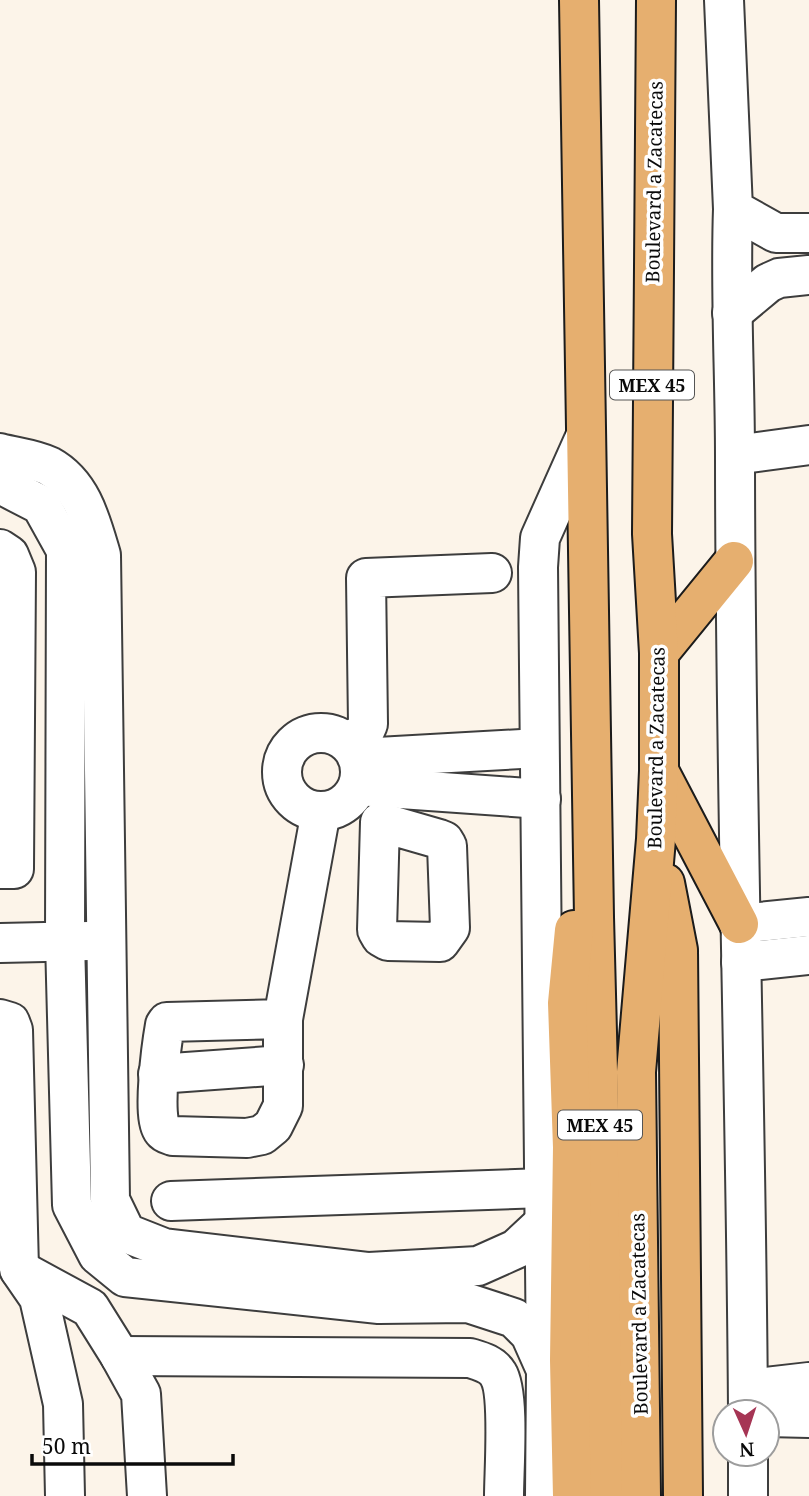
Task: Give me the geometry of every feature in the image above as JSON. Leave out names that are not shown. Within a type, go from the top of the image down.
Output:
[{"type":"main road","name":"Boulevard a Zacatecas","points":[[579,0],[591,754],[609,1496]]},
{"type":"main road","name":"Boulevard a Zacatecas","points":[[641,1496],[636,1072],[656,839],[659,771],[659,653],[652,534],[656,0]]},
{"type":"main road","points":[[659,653],[734,561]]},
{"type":"main road","points":[[572,1496],[569,1360],[553,1211],[556,985],[591,754]]},
{"type":"main road","points":[[659,771],[739,924]]},
{"type":"main road","points":[[656,839],[678,950],[683,1496]]},
{"type":"street","points":[[724,0],[733,209],[739,924],[755,1398]]},
{"type":"street","points":[[733,209],[776,233],[809,233]]},
{"type":"street","points":[[732,313],[768,283],[779,278],[809,275]]},
{"type":"street","points":[[556,985],[541,799],[538,567],[540,538],[586,435]]},
{"type":"street","points":[[735,455],[809,445]]},
{"type":"street","points":[[0,453],[48,466],[71,484],[87,508],[101,555],[110,1200],[112,1245],[125,1277],[379,1304],[468,1303],[514,1318],[530,1334],[546,1370]]},
{"type":"street","points":[[0,484],[41,505],[66,550],[65,941],[72,1205],[112,1245],[164,1248],[369,1272],[478,1266],[516,1249],[553,1211]]},
{"type":"street","points":[[0,549],[9,555],[16,572],[16,599],[14,869],[0,869]]},
{"type":"street","points":[[283,1019],[167,1022],[158,1074],[159,1123],[163,1131],[173,1136],[247,1138],[262,1135],[273,1126],[283,1106],[283,1019],[346,779],[368,724],[366,578],[492,573]]},
{"type":"street","points":[[346,779],[378,757],[539,748]]},
{"type":"street","points":[[346,779],[541,799]]},
{"type":"street","points":[[346,779],[380,822]]},
{"type":"street","points":[[739,924],[809,917]]},
{"type":"street","points":[[0,943],[105,941]]},
{"type":"street","points":[[741,962],[809,955]]},
{"type":"street","points":[[0,1018],[10,1022],[13,1030],[9,1269],[39,1298],[63,1404],[65,1496]]},
{"type":"street","points":[[158,1074],[284,1065]]},
{"type":"street","points":[[170,1201],[553,1211]]},
{"type":"street","points":[[545,1496],[546,1370],[553,1211]]},
{"type":"street","points":[[514,1318],[522,1296],[524,1272],[516,1249]]},
{"type":"street","points":[[9,1269],[90,1308],[120,1356],[141,1394],[147,1496]]},
{"type":"street","points":[[120,1356],[470,1357],[484,1362],[496,1370],[505,1398],[503,1496]]},
{"type":"street","points":[[773,1398],[809,1382]]},
{"type":"street","points":[[781,1412],[809,1418]]},
{"type":"street","points":[[748,1468],[748,1496]]}]
